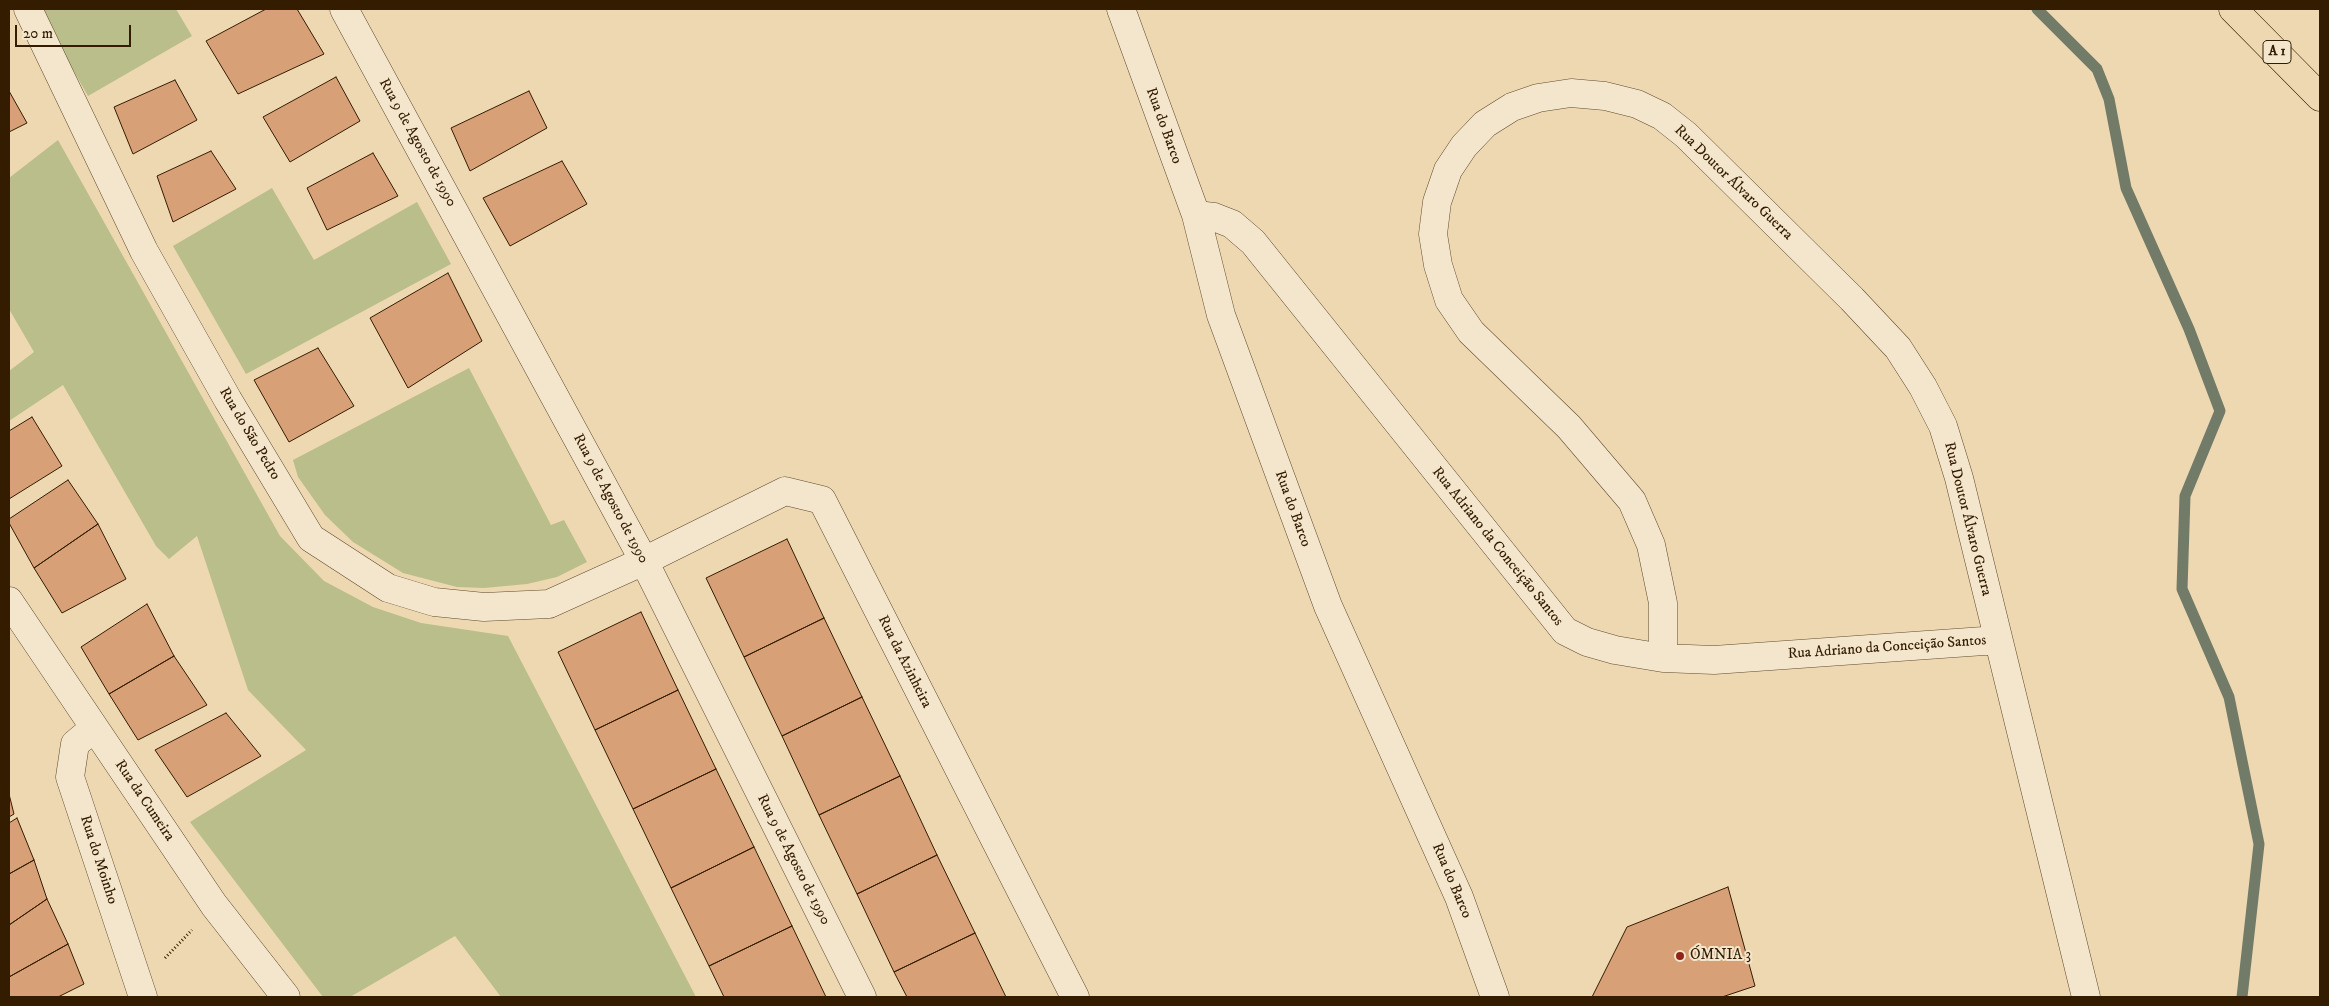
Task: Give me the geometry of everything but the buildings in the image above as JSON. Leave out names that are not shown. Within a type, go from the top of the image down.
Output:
[{"type":"highway","name":"A 1","points":[[2233,9],[2320,97]]},
{"type":"street","name":"Rua do São Pedro","points":[[28,9],[144,251],[228,400],[311,538],[388,588],[434,602],[484,607],[549,604],[644,561]]},
{"type":"street","name":"Rua 9 de Agosto de 1990","points":[[344,9],[644,561],[862,997]]},
{"type":"street","name":"Rua do Barco","points":[[1121,9],[1196,215],[1221,315],[1328,606],[1459,897],[1496,997]]},
{"type":"street","name":"Rua Doutor Álvaro Guerra","points":[[1663,658],[1663,603],[1651,545],[1632,501],[1569,427],[1471,332],[1449,300],[1438,265],[1433,234],[1438,202],[1448,170],[1464,146],[1485,124],[1512,107],[1538,98],[1571,93],[1605,96],[1637,104],[1662,116],[1686,135],[1804,251],[1898,348],[1924,388],[1943,426],[1959,478],[2086,997]]},
{"type":"street","name":"Rua Adriano da Conceição Santos","points":[[1196,215],[1214,217],[1232,224],[1253,242],[1565,631],[1587,642],[1615,650],[1663,658],[1714,660],[1998,640]]},
{"type":"street","name":"Rua da Azinheira","points":[[644,561],[785,491],[822,500],[1075,997]]},
{"type":"street","name":"Rua da Cumeira","points":[[9,600],[214,905],[286,997]]},
{"type":"street","name":"Rua do Moinho","points":[[94,728],[75,744],[70,777],[142,992]]},
{"type":"path","points":[[142,992],[214,905]]},
{"type":"green space","points":[[38,9],[176,9],[192,36],[88,96]]},
{"type":"green space","points":[[58,140],[280,536],[324,581],[373,607],[421,623],[508,636],[696,997],[501,997],[455,936],[350,997],[323,997],[190,822],[306,750],[248,690],[197,536],[169,559],[156,546],[63,385],[9,421],[9,371],[34,352],[9,309],[9,178]]},
{"type":"green space","points":[[272,188],[314,260],[417,202],[451,264],[246,374],[173,246]]},
{"type":"green space","points":[[469,368],[551,525],[564,520],[587,562],[557,577],[527,584],[484,588],[457,587],[403,573],[353,542],[325,515],[298,477],[293,460]]},
{"type":"waterway","points":[[2037,9],[2097,69],[2109,99],[2126,188],[2189,329],[2220,411],[2185,496],[2182,589],[2229,697],[2259,844],[2242,997]]},
{"type":"place","name":"ÓMNIA 3","points":[[1680,956]]}]
